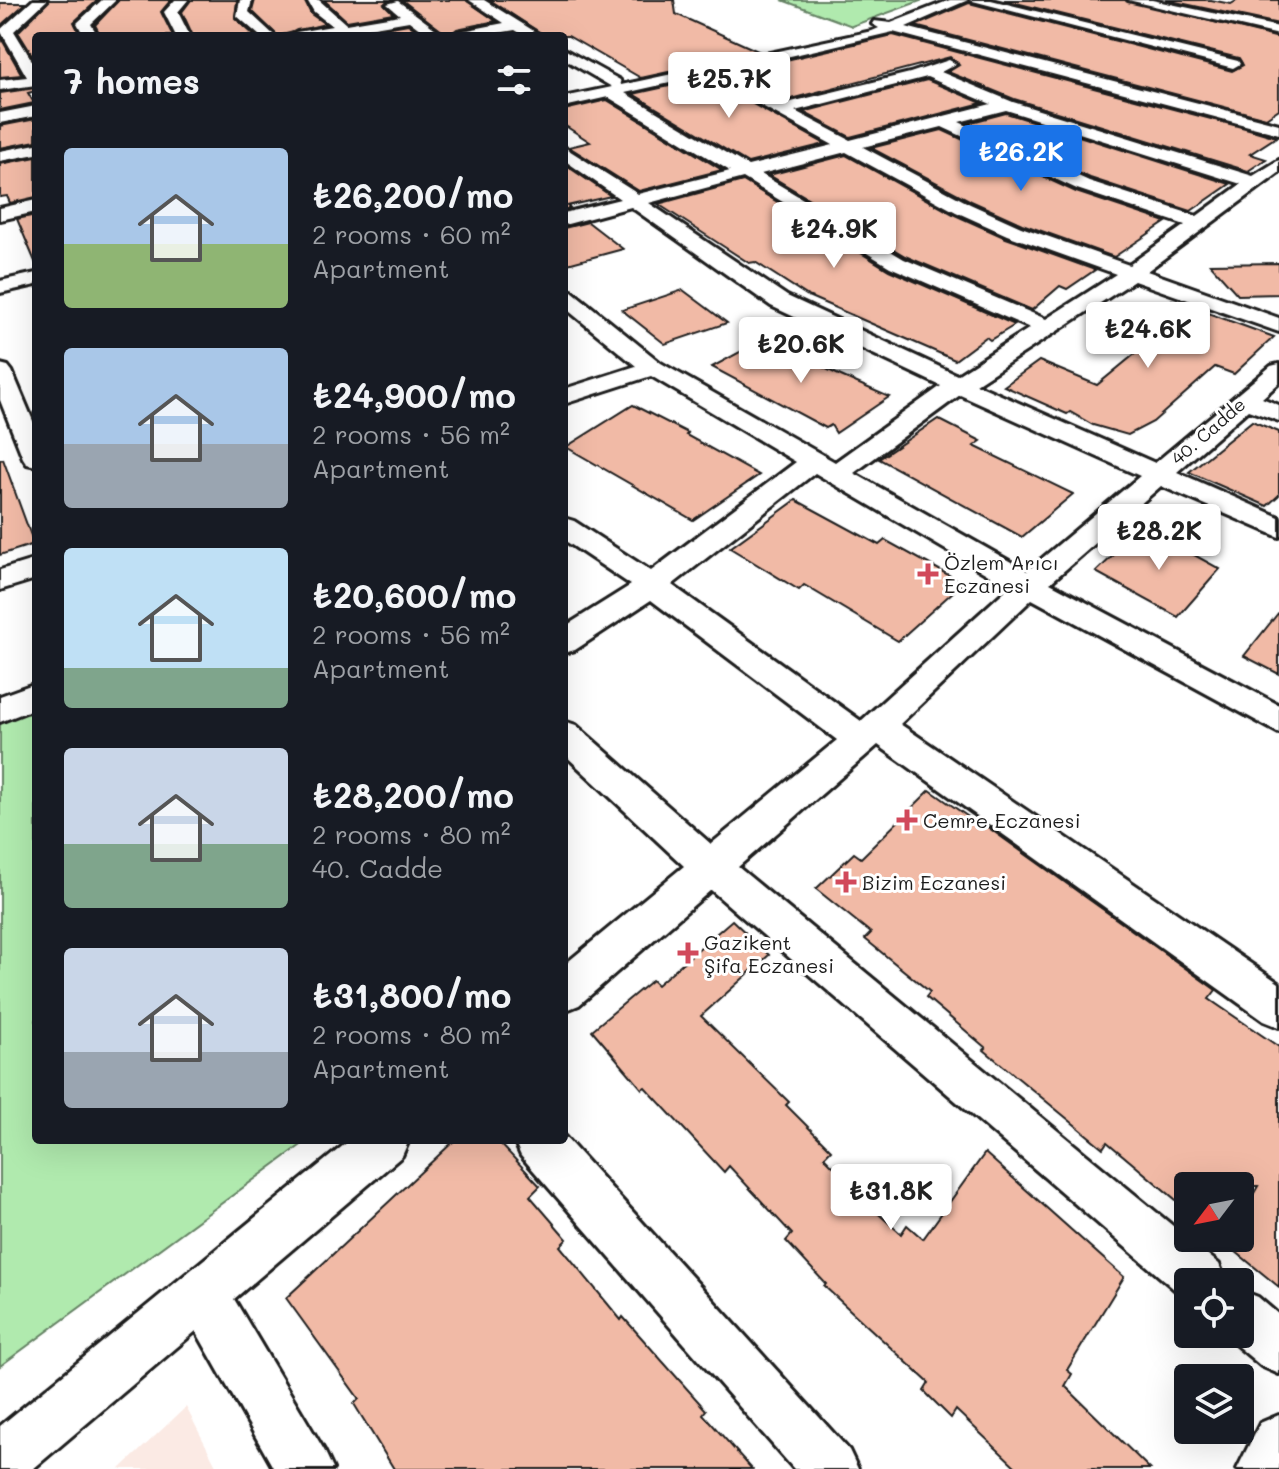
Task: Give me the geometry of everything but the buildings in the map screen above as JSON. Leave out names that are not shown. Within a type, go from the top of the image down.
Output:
[{"type":"street","points":[[32,72],[7,30],[41,0]]},
{"type":"street","points":[[89,32],[84,23],[110,0]]},
{"type":"street","points":[[181,32],[171,12],[182,0]]},
{"type":"street","points":[[246,0],[242,13],[263,32]]},
{"type":"street","points":[[313,0],[312,3],[343,28]]},
{"type":"street","points":[[388,0],[432,32]]},
{"type":"street","points":[[475,0],[528,32]]},
{"type":"street","points":[[568,101],[879,24],[940,0]]},
{"type":"street","points":[[568,94],[709,71],[896,29],[962,0]]},
{"type":"street","points":[[975,0],[1239,61],[1172,101]]},
{"type":"street","points":[[1134,0],[1279,31]]},
{"type":"street","points":[[320,32],[411,17]]},
{"type":"street","points":[[879,24],[1279,129]]},
{"type":"street","points":[[479,32],[517,25]]},
{"type":"street","points":[[783,109],[928,72],[982,51]]},
{"type":"street","points":[[568,56],[748,173],[897,263],[1046,327]]},
{"type":"street","points":[[709,71],[1014,231],[1279,325]]},
{"type":"street","points":[[928,72],[1007,105],[1254,182]]},
{"type":"street","points":[[0,85],[32,80]]},
{"type":"street","points":[[568,218],[1007,105]]},
{"type":"street","points":[[0,118],[32,112]]},
{"type":"street","points":[[943,121],[1083,185],[1199,223]]},
{"type":"street","points":[[0,156],[32,150]]},
{"type":"street","points":[[568,155],[779,301],[958,385],[1279,528]]},
{"type":"street","points":[[568,639],[826,466],[1133,272],[1279,165]]},
{"type":"street","points":[[0,214],[32,207]]},
{"type":"street","points":[[0,287],[32,280]]},
{"type":"street","points":[[568,299],[653,368],[1029,585],[1279,720]]},
{"type":"street","points":[[568,396],[653,368]]},
{"type":"street","points":[[0,371],[32,448]]},
{"type":"street","name":"40. Cadde","points":[[568,988],[869,733],[1029,585],[1279,371]]},
{"type":"street","points":[[1245,400],[1279,414]]},
{"type":"street","points":[[568,530],[1279,1007]]},
{"type":"street","points":[[0,580],[32,570]]},
{"type":"street","points":[[0,709],[32,697]]},
{"type":"street","points":[[568,738],[712,868],[1184,1268]]},
{"type":"street","points":[[0,1461],[381,1144]]},
{"type":"street","points":[[541,1144],[830,1469]]},
{"type":"street","points":[[202,1293],[305,1469]]},
{"type":"street","points":[[1254,1327],[1279,1348]]},
{"type":"street","points":[[1265,1469],[1279,1442]]},
{"type":"shaded area","points":[[186,1407],[218,1469],[120,1469]]},
{"type":"green space","points":[[782,0],[923,0],[852,26]]},
{"type":"green space","points":[[32,711],[32,1144],[303,1144],[0,1366],[0,723]]},
{"type":"place","name":"Özlem Arıcı Eczanesi","points":[[928,574]]},
{"type":"place","name":"Cemre Eczanesi","points":[[907,820]]},
{"type":"place","name":"Bizim Eczanesi","points":[[846,882]]},
{"type":"place","name":"Gazikent Şifa Eczanesi","points":[[688,953]]}]
